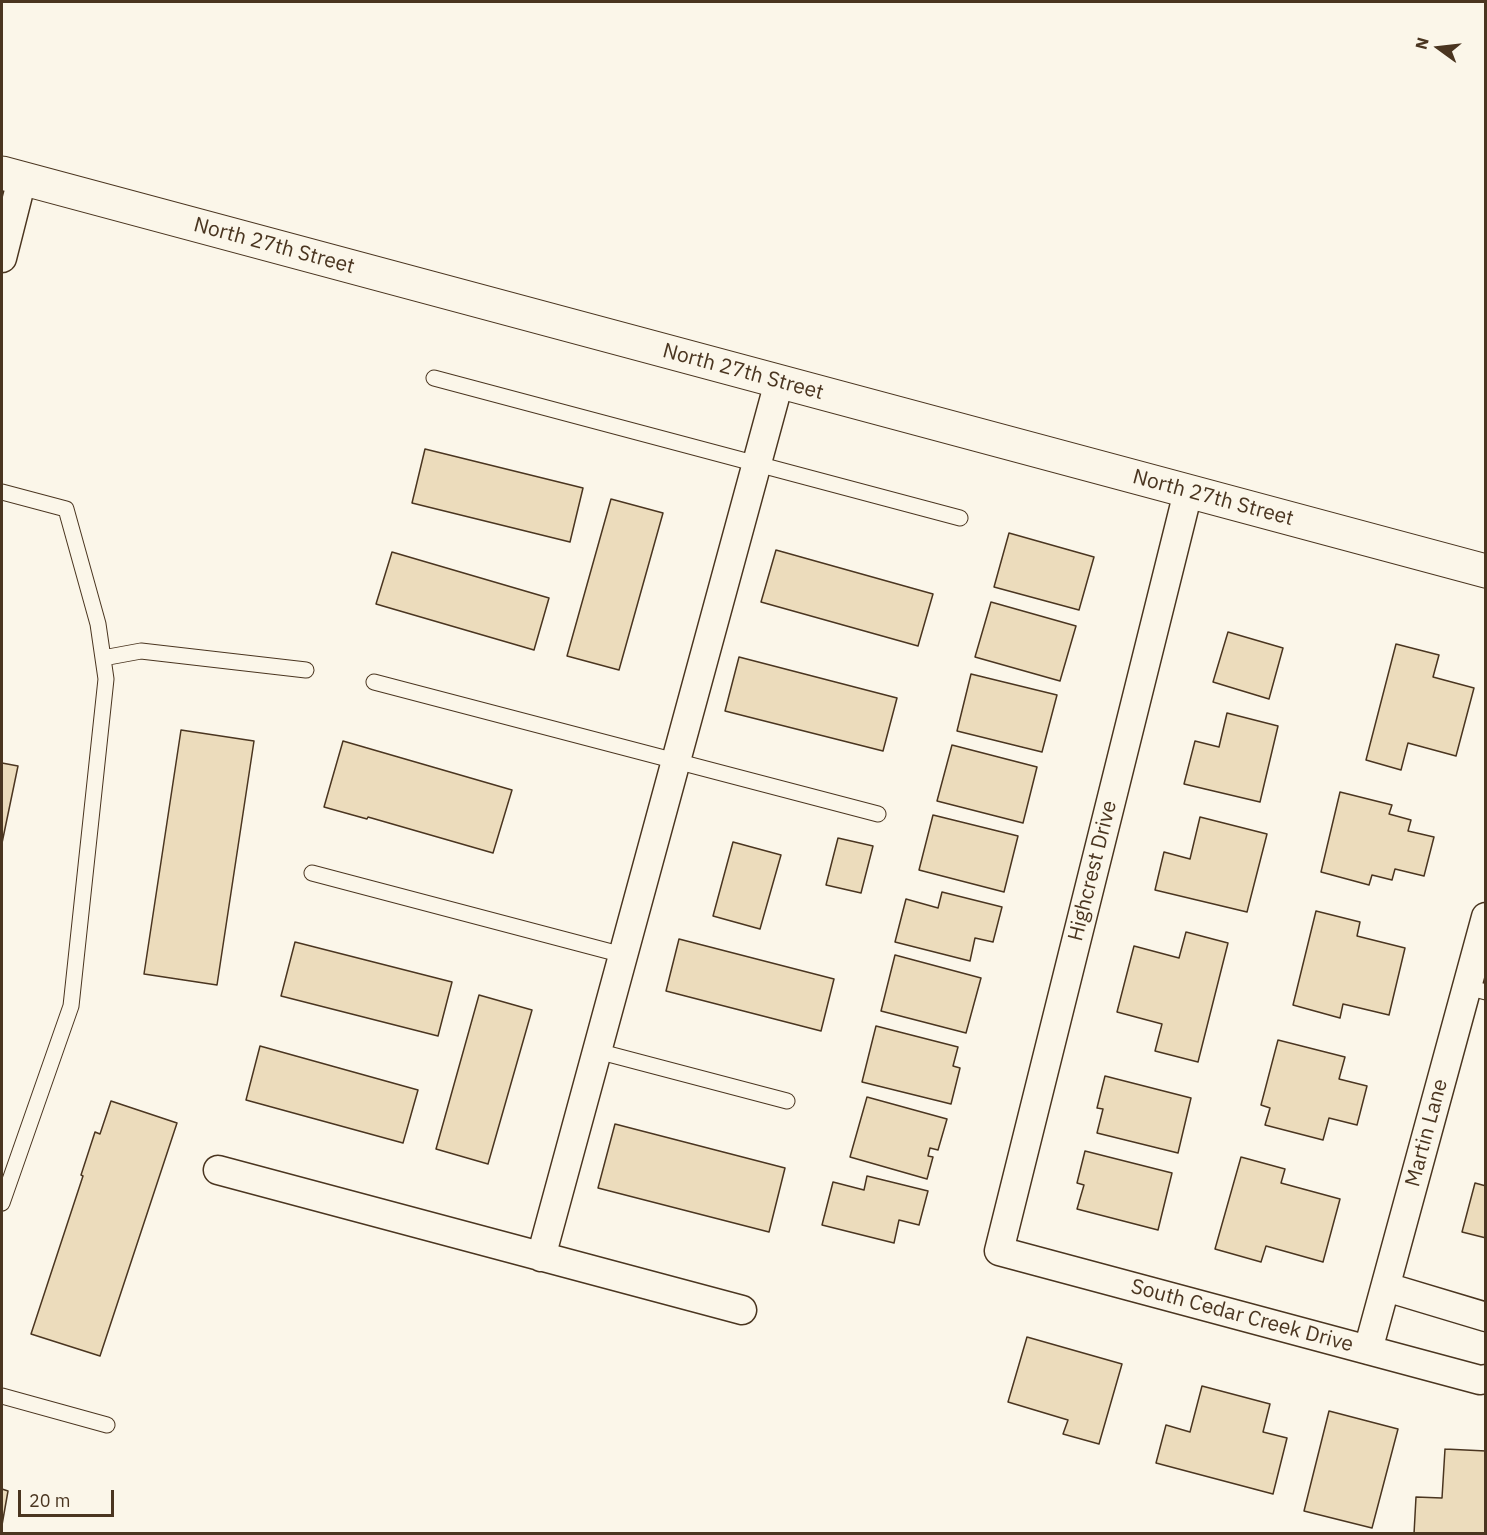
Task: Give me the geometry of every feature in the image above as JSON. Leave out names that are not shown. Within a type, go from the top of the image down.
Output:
[{"type":"street","points":[[2,258],[12,176]]},
{"type":"street","name":"North 27th Street","points":[[12,176],[1485,571]]},
{"type":"street","points":[[541,1257],[779,382]]},
{"type":"street","name":"Highcrest Drive","points":[[999,1251],[1188,492]]},
{"type":"street","name":"Martin Lane","points":[[1368,1350],[1476,989],[1485,916]]},
{"type":"street","points":[[218,1170],[742,1310]]},
{"type":"street","name":"South Cedar Creek Drive","points":[[999,1251],[1480,1380],[1485,1379]]},
{"type":"street","points":[[1386,1287],[1485,1317]]},
{"type":"lane","points":[[434,378],[960,518]]},
{"type":"lane","points":[[2,492],[66,509],[98,624],[106,679],[70,1006],[2,1203]]},
{"type":"lane","points":[[103,658],[141,651],[306,670]]},
{"type":"lane","points":[[374,682],[878,814]]},
{"type":"lane","points":[[312,873],[623,955]]},
{"type":"lane","points":[[597,1051],[787,1101]]},
{"type":"lane","points":[[2,1396],[107,1425]]},
{"type":"building","points":[[425,449],[583,488],[570,542],[412,503]]},
{"type":"building","points":[[611,499],[663,513],[619,670],[567,656]]},
{"type":"building","points":[[1009,533],[1094,557],[1079,610],[994,587]]},
{"type":"building","points":[[776,550],[933,594],[918,646],[761,602]]},
{"type":"building","points":[[392,552],[549,598],[534,650],[376,604]]},
{"type":"building","points":[[991,602],[1076,626],[1060,681],[975,657]]},
{"type":"building","points":[[1228,632],[1283,648],[1269,699],[1213,682]]},
{"type":"building","points":[[1396,644],[1439,655],[1433,677],[1474,688],[1456,756],[1408,743],[1401,770],[1366,760]]},
{"type":"building","points":[[739,657],[897,698],[883,751],[725,711]]},
{"type":"building","points":[[971,674],[1057,695],[1042,752],[957,731]]},
{"type":"building","points":[[1227,713],[1278,726],[1260,802],[1184,784],[1195,741],[1219,747]]},
{"type":"building","points":[[181,730],[254,741],[217,985],[144,974]]},
{"type":"building","points":[[343,741],[512,790],[493,853],[368,817],[367,819],[324,807]]},
{"type":"building","points":[[952,745],[1037,767],[1023,823],[937,801]]},
{"type":"building","points":[[2,763],[18,766],[2,843]]},
{"type":"building","points":[[1340,792],[1392,805],[1389,814],[1411,820],[1408,831],[1434,837],[1424,876],[1395,869],[1392,880],[1372,875],[1369,885],[1321,872]]},
{"type":"building","points":[[933,815],[1018,836],[1004,892],[919,870]]},
{"type":"building","points":[[1200,817],[1267,834],[1247,912],[1155,890],[1164,852],[1190,859]]},
{"type":"building","points":[[838,838],[873,846],[861,893],[826,885]]},
{"type":"building","points":[[733,842],[781,855],[760,929],[713,916]]},
{"type":"building","points":[[942,892],[1002,907],[993,942],[975,938],[970,961],[895,942],[906,899],[938,908]]},
{"type":"building","points":[[1316,911],[1360,922],[1357,936],[1405,948],[1389,1015],[1343,1004],[1340,1018],[1293,1005]]},
{"type":"building","points":[[1186,932],[1228,943],[1198,1062],[1155,1051],[1162,1024],[1117,1012],[1134,946],[1179,958]]},
{"type":"building","points":[[679,939],[834,979],[821,1031],[666,991]]},
{"type":"building","points":[[295,942],[452,982],[438,1036],[281,996]]},
{"type":"building","points":[[895,955],[981,978],[966,1033],[881,1011]]},
{"type":"building","points":[[479,995],[532,1010],[488,1164],[436,1149]]},
{"type":"building","points":[[876,1026],[958,1047],[953,1066],[960,1068],[951,1104],[862,1082]]},
{"type":"building","points":[[1278,1040],[1345,1057],[1339,1079],[1367,1086],[1357,1125],[1329,1118],[1323,1140],[1265,1125],[1270,1108],[1261,1105]]},
{"type":"building","points":[[260,1046],[418,1090],[403,1143],[246,1100]]},
{"type":"building","points":[[1105,1076],[1191,1098],[1178,1153],[1097,1133],[1103,1109],[1097,1108]]},
{"type":"building","points":[[867,1097],[947,1119],[938,1150],[930,1148],[928,1156],[933,1157],[927,1179],[850,1157]]},
{"type":"building","points":[[111,1101],[177,1123],[100,1356],[31,1334],[83,1176],[81,1175],[95,1132],[100,1134]]},
{"type":"building","points":[[615,1124],[785,1168],[769,1232],[598,1188]]},
{"type":"building","points":[[1085,1151],[1172,1173],[1158,1230],[1077,1209],[1084,1185],[1077,1183]]},
{"type":"building","points":[[1241,1157],[1285,1169],[1281,1183],[1340,1199],[1323,1262],[1266,1246],[1261,1262],[1215,1249]]},
{"type":"building","points":[[867,1176],[928,1191],[919,1225],[899,1220],[894,1243],[822,1225],[833,1182],[864,1190]]},
{"type":"building","points":[[1475,1183],[1486,1186],[1486,1238],[1462,1232]]},
{"type":"building","points":[[1027,1337],[1122,1364],[1099,1444],[1063,1434],[1068,1420],[1008,1402]]},
{"type":"building","points":[[1202,1386],[1270,1404],[1263,1432],[1287,1438],[1273,1494],[1156,1463],[1166,1425],[1190,1432]]},
{"type":"building","points":[[1329,1411],[1398,1429],[1372,1528],[1304,1511]]},
{"type":"building","points":[[1445,1449],[1486,1451],[1486,1534],[1414,1534],[1416,1497],[1442,1498]]},
{"type":"building","points":[[2,1489],[8,1491],[2,1525]]}]
